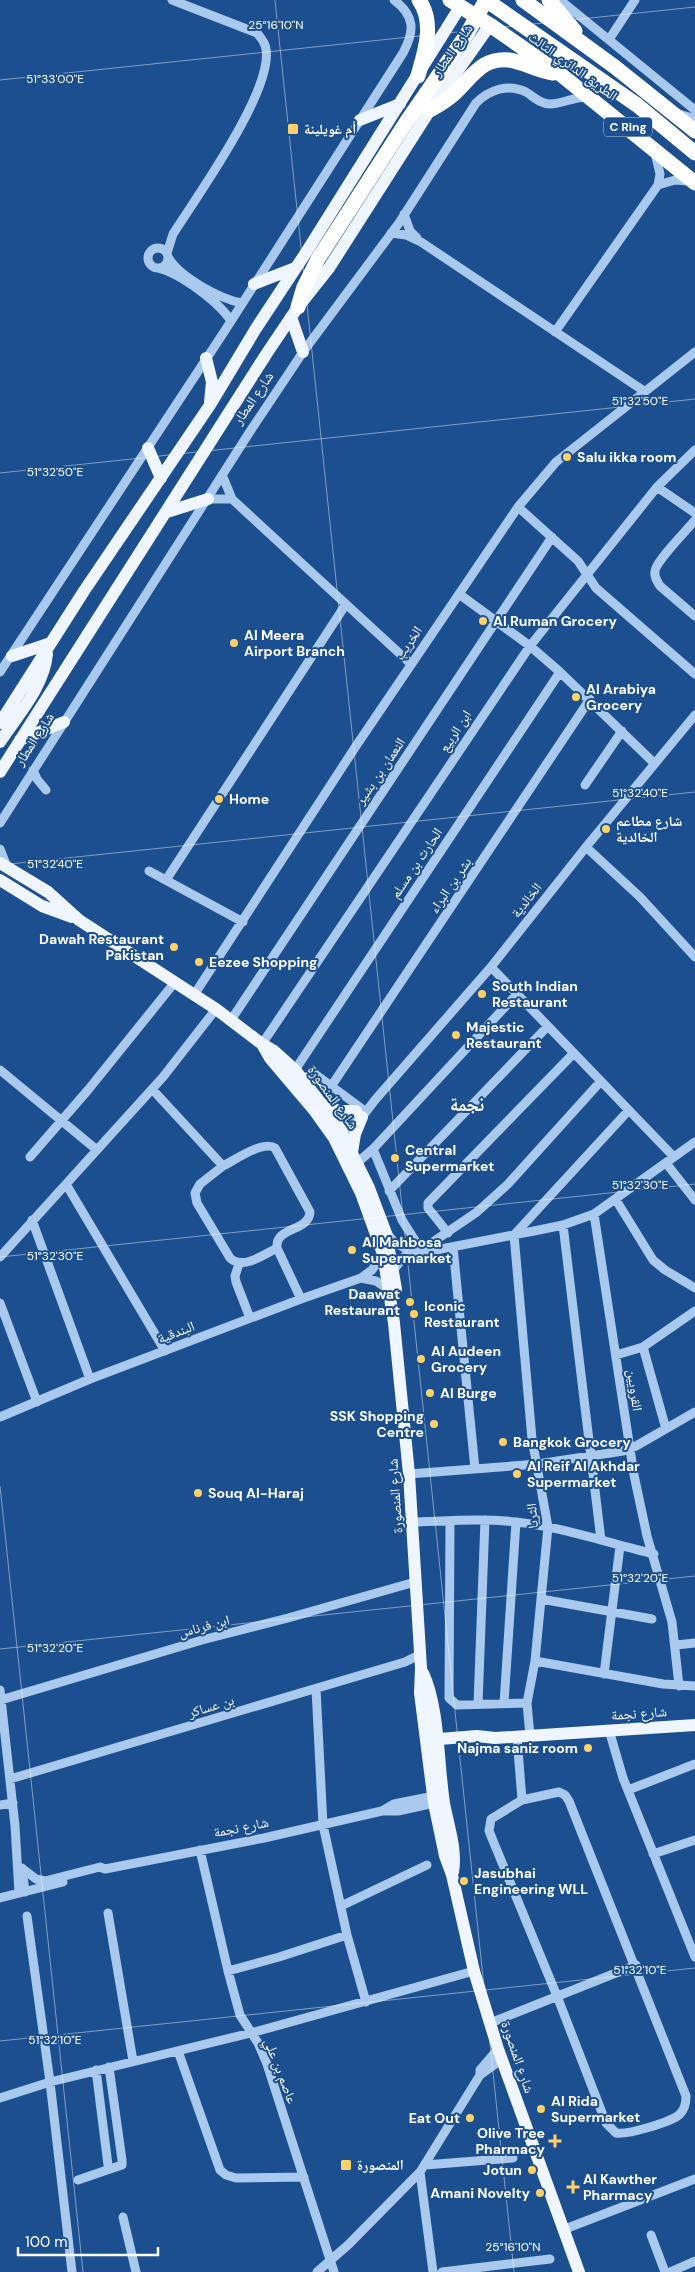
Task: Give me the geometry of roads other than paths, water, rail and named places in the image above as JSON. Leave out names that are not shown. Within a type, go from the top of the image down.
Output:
[{"type":"highway","points":[[418,76],[428,28],[426,13],[419,0]]},
{"type":"highway","name":"الطريق الدائري الثالث","points":[[523,0],[593,50],[695,131]]},
{"type":"highway","points":[[549,0],[593,50]]},
{"type":"highway","name":"الطريق الدائري الثالث","points":[[461,2],[483,21],[559,73],[694,182]]},
{"type":"highway","points":[[295,312],[304,287],[318,259],[483,21],[493,2],[637,105],[695,153]]},
{"type":"highway","points":[[430,110],[446,100],[474,72],[490,62],[508,60],[545,72],[559,73]]},
{"type":"main road","name":"شارع المطار","points":[[0,723],[49,646],[210,405],[255,330],[418,76],[461,2]]},
{"type":"main road","name":"شارع المطار","points":[[0,772],[295,312],[329,268],[430,110],[483,21]]},
{"type":"main road","points":[[360,120],[400,104]]},
{"type":"main road","points":[[254,284],[295,268]]},
{"type":"main road","points":[[295,312],[303,352]]},
{"type":"main road","points":[[206,358],[212,382],[210,405]]},
{"type":"main road","points":[[148,448],[161,478]]},
{"type":"main road","points":[[168,512],[208,499]]},
{"type":"main road","points":[[0,742],[39,682],[46,663],[49,646],[12,656]]},
{"type":"main road","points":[[20,740],[64,722]]},
{"type":"main road","name":"شارع المنصورة","points":[[2,863],[48,892],[83,919],[216,1009],[274,1051],[299,1074],[324,1105],[336,1131],[383,1254],[394,1323],[413,1522],[420,1662],[428,1683],[432,1743],[445,1856],[452,1875],[474,1971],[490,2023],[579,2272]]},
{"type":"main road","name":"شارع المنصورة","points":[[0,880],[42,906],[83,919]]},
{"type":"main road","name":"شارع المنصورة","points":[[262,1044],[270,1058],[336,1131],[354,1157],[369,1188],[386,1233],[394,1269],[397,1313],[394,1323]]},
{"type":"main road","points":[[324,1105],[339,1111],[360,1112],[355,1134],[354,1157]]},
{"type":"main road","name":"شارع نجمة","points":[[432,1743],[477,1743],[495,1738],[695,1725]]},
{"type":"street","points":[[172,0],[257,33],[267,51],[259,85],[248,114],[173,234],[158,248],[151,251],[148,258],[151,265],[171,272],[211,300],[222,309],[231,321]]},
{"type":"street","points":[[0,672],[231,321],[403,53],[412,35],[409,15],[394,0]]},
{"type":"street","points":[[560,0],[582,20],[610,38],[695,110]]},
{"type":"street","points":[[610,38],[635,0]]},
{"type":"street","name":"شارع المطار","points":[[0,823],[249,433],[303,352],[391,233],[476,103],[483,96],[507,88],[526,92],[540,102],[550,104],[575,98],[591,98]]},
{"type":"street","points":[[671,112],[695,119]]},
{"type":"street","points":[[555,332],[658,185],[658,162],[648,143]]},
{"type":"street","points":[[658,185],[675,180],[694,182]]},
{"type":"street","points":[[404,214],[410,231],[421,242]]},
{"type":"street","points":[[391,233],[406,235],[421,242],[644,391]]},
{"type":"street","points":[[158,268],[166,265],[173,234]]},
{"type":"street","points":[[158,248],[168,255],[181,273],[222,297],[242,303]]},
{"type":"street","name":"الخريب","points":[[194,995],[411,664],[518,507],[556,462],[695,352]]},
{"type":"street","name":"ابن الربيع","points":[[262,1044],[530,646],[657,487],[695,450]]},
{"type":"street","points":[[222,477],[232,499],[411,664]]},
{"type":"street","points":[[657,487],[695,513]]},
{"type":"street","points":[[208,499],[232,499]]},
{"type":"street","points":[[518,507],[578,561],[596,588],[695,674]]},
{"type":"street","points":[[695,520],[656,566],[655,571],[655,576],[660,586],[695,616]]},
{"type":"street","name":"النعمان بن بشير","points":[[231,1020],[552,538]]},
{"type":"street","points":[[459,594],[530,646],[590,699],[654,763]]},
{"type":"street","points":[[166,880],[346,604]]},
{"type":"street","name":"الحارث بن مسلم","points":[[299,1074],[560,672]]},
{"type":"street","name":"بشر بن البراء","points":[[332,1085],[590,699]]},
{"type":"street","name":"الخالدية","points":[[336,1131],[375,1100],[491,967],[654,763],[692,726],[695,715]]},
{"type":"street","points":[[585,785],[622,731]]},
{"type":"street","points":[[34,770],[37,779],[46,790]]},
{"type":"street","points":[[586,847],[640,897],[695,957]]},
{"type":"street","points":[[0,849],[2,863]]},
{"type":"street","points":[[149,871],[243,922]]},
{"type":"street","points":[[491,967],[674,1157]]},
{"type":"street","points":[[30,1157],[175,982]]},
{"type":"street","points":[[354,1157],[373,1148],[517,994]]},
{"type":"street","points":[[0,1257],[152,1089],[216,1009]]},
{"type":"street","points":[[390,1191],[548,1026]]},
{"type":"street","points":[[448,1233],[427,1205],[574,1053]]},
{"type":"street","points":[[0,1070],[4,1080],[62,1120],[97,1150]]},
{"type":"street","points":[[299,1074],[315,1074],[332,1085],[360,1112]]},
{"type":"street","points":[[394,1269],[405,1256],[448,1233],[477,1212],[508,1184],[601,1081]]},
{"type":"street","points":[[152,1089],[223,1166]]},
{"type":"street","points":[[514,1235],[628,1110]]},
{"type":"street","points":[[386,1233],[394,1242],[416,1251],[453,1247],[564,1225],[594,1214],[695,1142]]},
{"type":"street","points":[[276,1248],[239,1264],[230,1258],[195,1198],[196,1188],[223,1166],[262,1146],[271,1145],[278,1152],[309,1209],[310,1216],[306,1222],[278,1238],[276,1248],[301,1299]]},
{"type":"street","points":[[373,1148],[416,1251]]},
{"type":"street","points":[[666,1163],[695,1200]]},
{"type":"street","points":[[66,1184],[165,1351]]},
{"type":"street","points":[[616,1200],[653,1260],[665,1270],[695,1288]]},
{"type":"street","name":"القرويين","points":[[594,1214],[630,1449],[643,1518],[654,1554],[676,1645],[679,1686]]},
{"type":"street","points":[[32,1220],[90,1379]]},
{"type":"street","points":[[564,1225],[601,1540]]},
{"type":"street","name":"الثريا","points":[[514,1235],[531,1429],[548,1527],[535,1661],[523,1736],[522,1800]]},
{"type":"street","points":[[453,1247],[475,1469]]},
{"type":"street","name":"البندقية","points":[[1,1416],[90,1379],[361,1278],[376,1266],[383,1254]]},
{"type":"street","points":[[239,1264],[236,1282],[250,1318]]},
{"type":"street","points":[[361,1278],[373,1280],[388,1289]]},
{"type":"street","points":[[0,1303],[37,1402]]},
{"type":"street","points":[[616,1355],[643,1347],[695,1311]]},
{"type":"street","points":[[643,1347],[666,1429]]},
{"type":"street","points":[[409,1474],[538,1464],[591,1457],[630,1449],[695,1412]]},
{"type":"street","points":[[450,1520],[449,1696],[451,1701],[457,1705],[527,1703]]},
{"type":"street","points":[[413,1522],[485,1520],[516,1522],[548,1527],[654,1554]]},
{"type":"street","points":[[478,1704],[485,1520]]},
{"type":"street","points":[[504,1704],[516,1522]]},
{"type":"street","points":[[604,1674],[620,1546]]},
{"type":"street","name":"ابن فرناس","points":[[1,1695],[415,1582]]},
{"type":"street","points":[[541,1599],[652,1619]]},
{"type":"street","points":[[676,1645],[695,1643]]},
{"type":"street","points":[[535,1661],[679,1686],[695,1686]]},
{"type":"street","name":"بن عساكر","points":[[10,1779],[405,1662],[420,1662]]},
{"type":"street","points":[[316,1689],[323,1825],[347,1936],[366,2002]]},
{"type":"street","points":[[1,1695],[18,1859],[16,1864],[22,1893]]},
{"type":"street","points":[[609,1730],[617,1762],[695,1957]]},
{"type":"street","points":[[628,1790],[695,1764]]},
{"type":"street","points":[[559,1792],[568,1798],[636,1965],[686,2096],[684,2109],[675,2118],[626,2134],[616,2133],[609,2127],[488,1827],[494,1816],[522,1800],[559,1792]]},
{"type":"street","name":"شارع نجمة","points":[[0,1898],[22,1893],[42,1884],[101,1872],[105,1869],[323,1825],[382,1811],[394,1804],[438,1798]]},
{"type":"street","points":[[0,1806],[13,1803]]},
{"type":"street","points":[[653,1854],[695,1840]]},
{"type":"street","name":"عاصم بن علي","points":[[200,1850],[240,2014],[266,2064],[334,2272]]},
{"type":"street","points":[[18,1859],[23,1869],[22,1893]]},
{"type":"street","points":[[341,1906],[427,1865]]},
{"type":"street","points":[[23,1869],[42,1884]]},
{"type":"street","points":[[108,1913],[133,2061]]},
{"type":"street","points":[[27,1916],[50,2082],[72,2272]]},
{"type":"street","points":[[228,1970],[279,1957],[347,1936]]},
{"type":"street","points":[[490,2023],[636,1965]]},
{"type":"street","points":[[0,2098],[50,2082],[251,2033],[474,1971]]},
{"type":"street","points":[[178,2051],[220,2170],[226,2175],[236,2178],[304,2177]]},
{"type":"street","points":[[317,2272],[331,2262],[423,2168],[480,2074],[500,2054]]},
{"type":"street","points":[[78,2180],[120,2167],[123,2163],[109,2067]]},
{"type":"street","points":[[96,2070],[106,2152],[110,2169]]},
{"type":"street","points":[[423,2168],[513,2158]]},
{"type":"street","points":[[423,2168],[433,2272]]},
{"type":"street","points":[[565,2229],[695,2179]]},
{"type":"street","points":[[123,2216],[136,2272]]},
{"type":"street","points":[[651,2235],[665,2272]]},
{"type":"street","points":[[442,2272],[550,2259]]},
{"type":"street","points":[[670,2272],[695,2261]]},
{"type":"place","name":"أم غويلينة","points":[[293,129]]},
{"type":"place","name":"Salu ikka room","points":[[567,457]]},
{"type":"place","name":"Al Ruman Grocery","points":[[483,621]]},
{"type":"place","name":"Al Meera Airport Branch","points":[[234,643]]},
{"type":"place","name":"Al Arabiya Grocery","points":[[576,697]]},
{"type":"place","name":"Home","points":[[219,799]]},
{"type":"place","name":"شارع مطاعم الخالدية","points":[[606,829]]},
{"type":"place","name":"Dawah Restaurant Pakistan","points":[[174,947]]},
{"type":"place","name":"Eezee Shopping","points":[[199,962]]},
{"type":"place","name":"South Indian Restaurant","points":[[482,994]]},
{"type":"place","name":"Majestic Restaurant","points":[[456,1035]]},
{"type":"place","name":"Central Supermarket","points":[[395,1158]]},
{"type":"place","name":"Al Mahbosa Supermarket","points":[[352,1250]]},
{"type":"place","name":"Daawat Restaurant","points":[[410,1302]]},
{"type":"place","name":"Iconic Restaurant","points":[[414,1314]]},
{"type":"place","name":"Al Audeen Grocery","points":[[421,1359]]},
{"type":"place","name":"Al Burge","points":[[430,1393]]},
{"type":"place","name":"SSK Shopping Centre","points":[[434,1424]]},
{"type":"place","name":"Bangkok Grocery","points":[[503,1442]]},
{"type":"place","name":"Al Reif Al Akhdar Supermarket","points":[[517,1474]]},
{"type":"place","name":"Souq Al-Haraj","points":[[198,1493]]},
{"type":"place","name":"Najma saniz room","points":[[588,1748]]},
{"type":"place","name":"Jasubhai Engineering WLL","points":[[464,1881]]},
{"type":"place","name":"Al Rida Supermarket","points":[[541,2109]]},
{"type":"place","name":"Eat Out","points":[[470,2118]]},
{"type":"place","name":"Olive Tree Pharmacy","points":[[555,2141]]},
{"type":"place","name":"المنصورة","points":[[346,2165]]},
{"type":"place","name":"Jotun","points":[[532,2170]]},
{"type":"place","name":"Al Kawther Pharmacy","points":[[573,2187]]},
{"type":"place","name":"Amani Novelty","points":[[540,2193]]},
{"type":"district","name":"نجمة","points":[[467,1104]]}]
